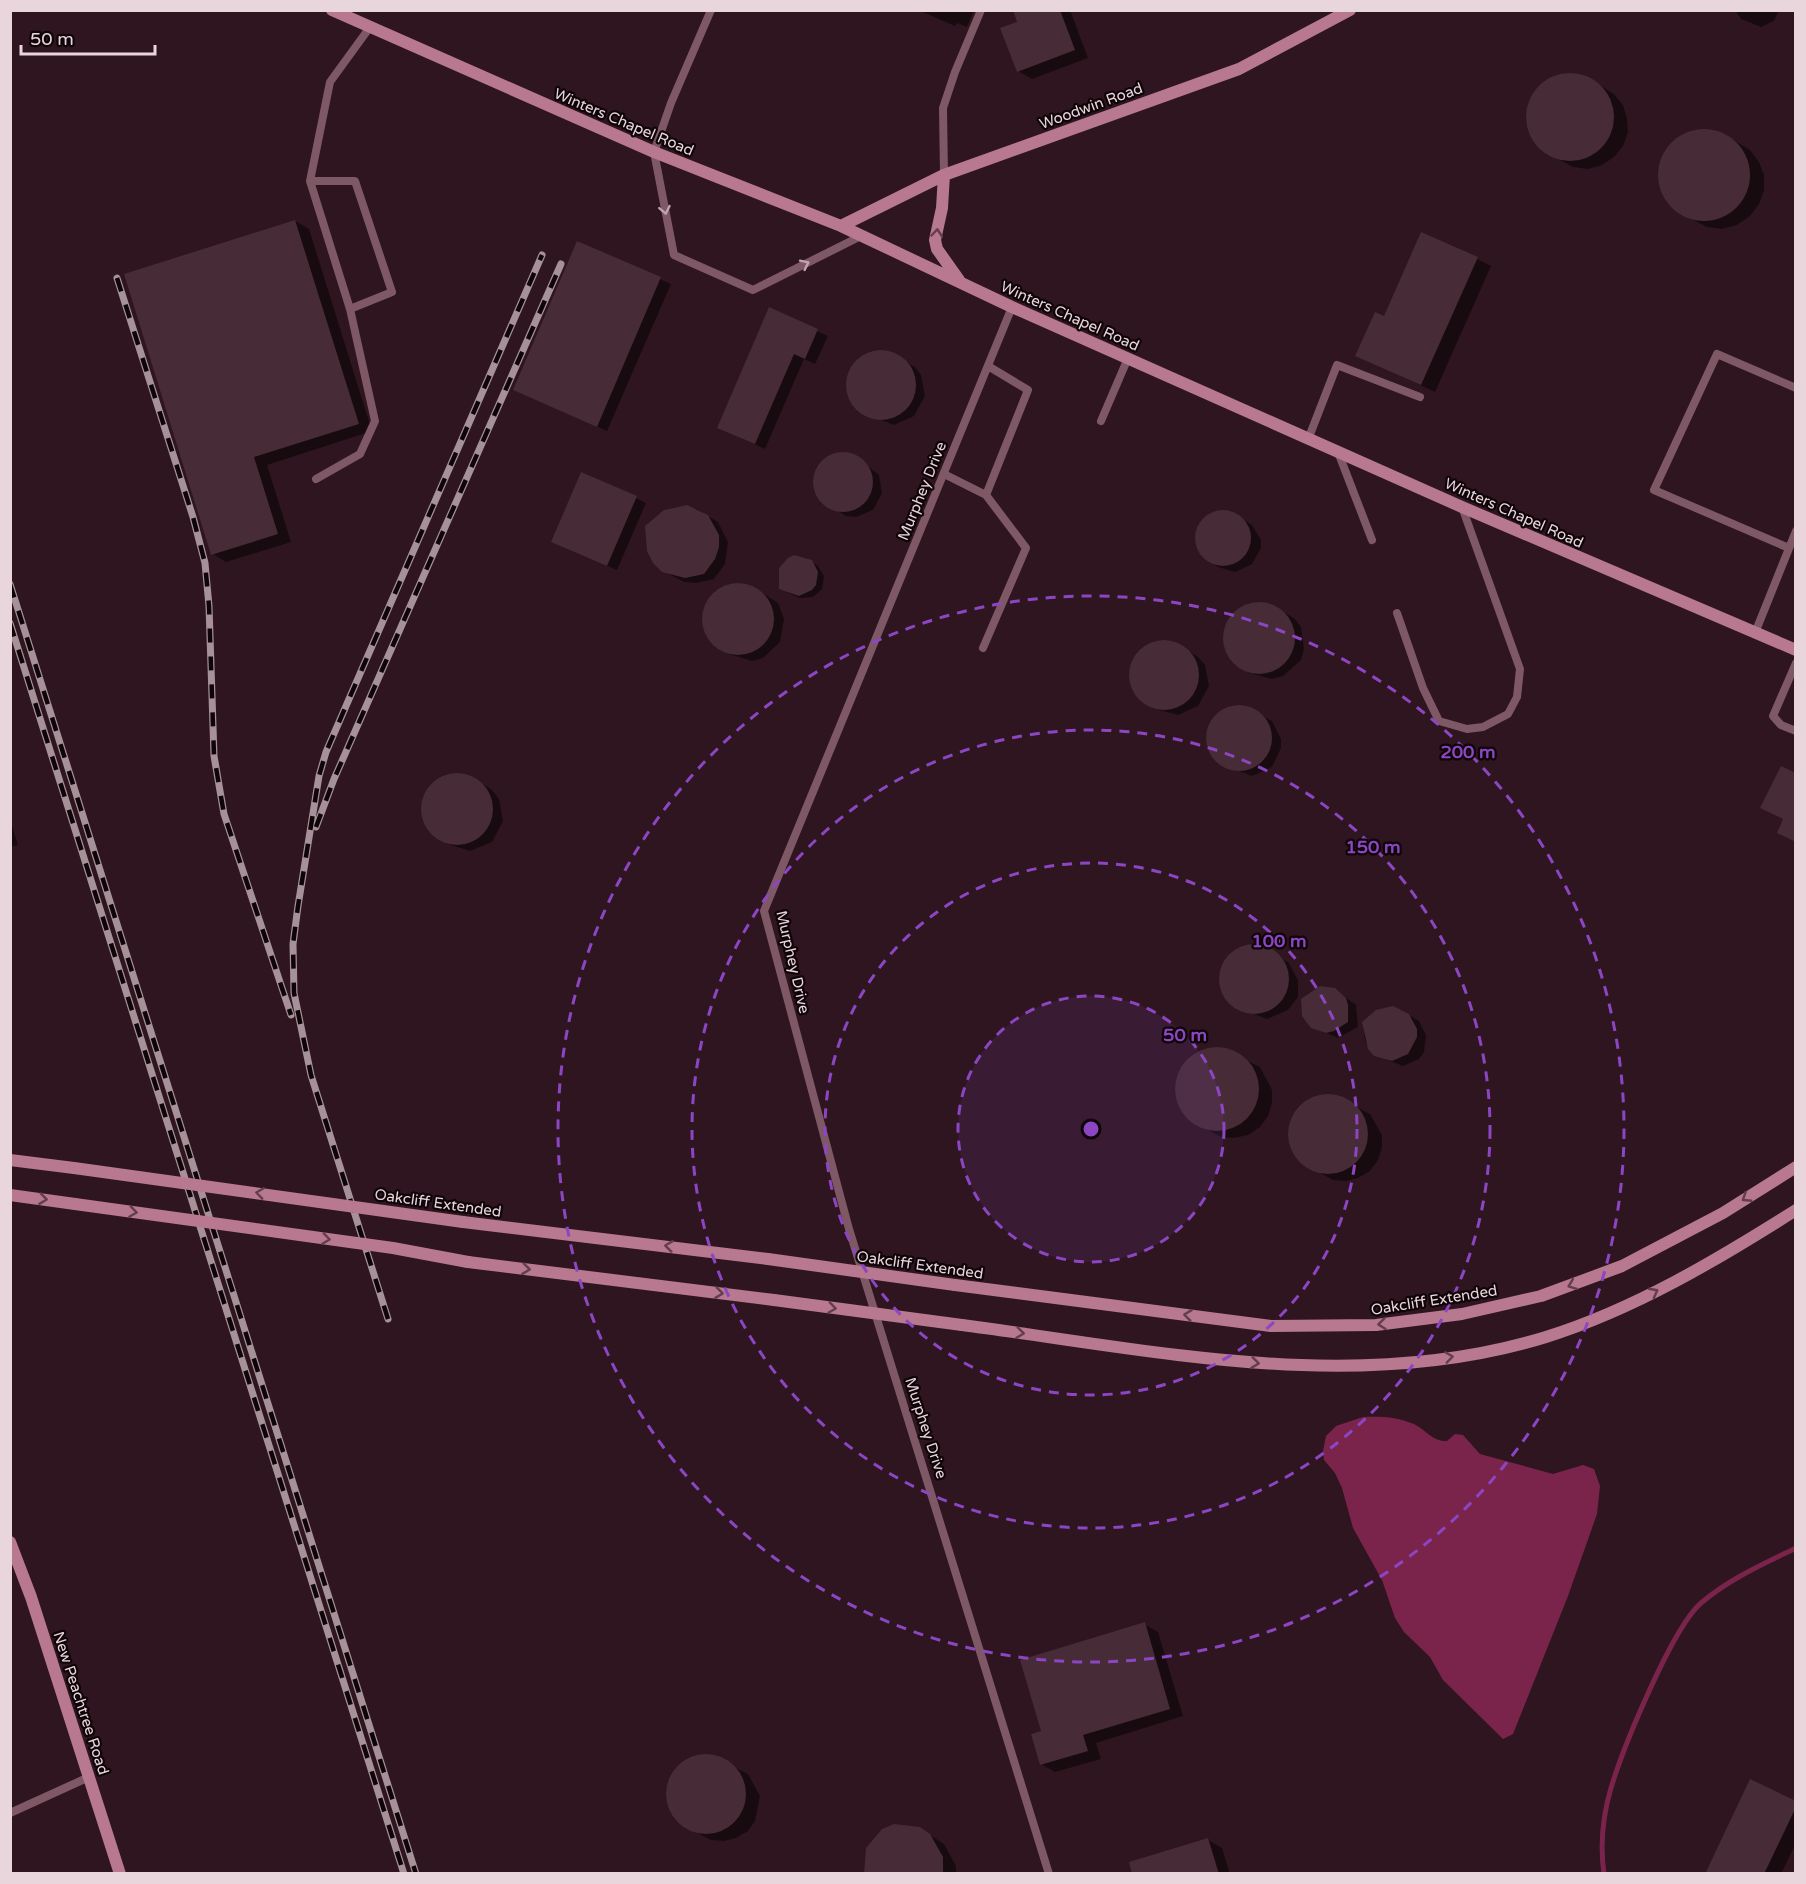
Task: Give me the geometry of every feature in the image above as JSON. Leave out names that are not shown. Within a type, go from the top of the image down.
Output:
[{"type":"main road","name":"Winters Chapel Road","points":[[332,10],[654,152],[841,226],[1012,307],[1309,437],[1462,507],[1796,650]]},
{"type":"main road","name":"Woodwin Road","points":[[841,226],[944,175],[1239,69],[1350,10]]},
{"type":"main road","points":[[944,175],[942,208],[935,240],[937,249],[962,283]]},
{"type":"main road","name":"Oakcliff Extended","points":[[10,1160],[463,1222],[768,1259],[1271,1326],[1376,1325],[1462,1314],[1540,1296],[1622,1266],[1723,1213],[1796,1167]]},
{"type":"main road","points":[[10,1195],[393,1248],[468,1262],[1276,1366],[1380,1366],[1456,1356],[1545,1337],[1627,1306],[1727,1253],[1796,1210]]},
{"type":"main road","name":"New Peachtree Road","points":[[10,1542],[31,1597],[120,1874]]},
{"type":"lane","points":[[711,10],[671,103],[654,152],[674,255],[753,290],[861,236]]},
{"type":"lane","points":[[944,175],[943,108],[955,72],[981,10]]},
{"type":"lane","points":[[316,479],[360,454],[375,421],[350,309],[310,182],[330,82],[370,27]]},
{"type":"lane","points":[[310,182],[355,181],[392,292],[350,309]]},
{"type":"lane","name":"Murphey Drive","points":[[1012,307],[764,911],[849,1229],[1049,1874]]},
{"type":"lane","points":[[1789,548],[1654,490],[1717,354],[1796,388]]},
{"type":"lane","points":[[1101,422],[1128,358]]},
{"type":"lane","points":[[1309,437],[1337,365],[1420,398]]},
{"type":"lane","points":[[986,495],[1028,390],[988,366]]},
{"type":"lane","points":[[1338,450],[1372,540]]},
{"type":"lane","points":[[944,474],[986,495],[1026,548],[984,648]]},
{"type":"lane","points":[[1397,613],[1422,688],[1439,721],[1467,729],[1483,727],[1508,714],[1517,697],[1520,669],[1462,507]]},
{"type":"lane","points":[[1755,633],[1796,531]]},
{"type":"lane","points":[[1796,663],[1773,716],[1781,725],[1796,731]]},
{"type":"lane","points":[[10,1813],[89,1777]]},
{"type":"shaded area","points":[[1363,1417],[1389,1417],[1408,1422],[1442,1441],[1447,1441],[1455,1434],[1463,1435],[1480,1454],[1553,1474],[1583,1465],[1594,1469],[1600,1486],[1597,1514],[1568,1596],[1513,1734],[1503,1739],[1443,1680],[1430,1657],[1404,1632],[1395,1618],[1382,1580],[1353,1528],[1342,1488],[1335,1473],[1324,1460],[1323,1451],[1326,1436],[1336,1426]]},
{"type":"building","points":[[1013,10],[1060,10],[1075,50],[1017,72],[1000,28],[1017,22]]},
{"type":"building","points":[[1570,73],[1595,80],[1607,92],[1614,117],[1607,142],[1595,154],[1570,161],[1545,154],[1533,142],[1526,117],[1533,92],[1545,80]]},
{"type":"building","points":[[1704,129],[1722,132],[1737,142],[1747,157],[1750,175],[1747,193],[1737,208],[1722,218],[1704,221],[1686,218],[1671,208],[1661,193],[1658,175],[1661,157],[1671,142],[1686,132]]},
{"type":"building","points":[[295,220],[359,424],[254,457],[278,534],[211,555],[124,274]]},
{"type":"building","points":[[1421,232],[1478,257],[1421,385],[1355,356],[1375,312],[1384,316]]},
{"type":"building","points":[[577,241],[661,277],[597,427],[513,390]]},
{"type":"building","points":[[769,307],[818,329],[805,359],[794,354],[755,444],[717,428]]},
{"type":"building","points":[[881,350],[900,356],[910,366],[916,385],[910,404],[900,414],[881,420],[862,414],[852,404],[846,385],[852,366],[862,356]]},
{"type":"building","points":[[843,452],[860,457],[868,465],[873,482],[868,499],[860,507],[843,512],[826,507],[818,499],[813,482],[818,465],[826,457]]},
{"type":"building","points":[[581,472],[637,496],[607,566],[551,542]]},
{"type":"building","points":[[687,505],[708,515],[719,535],[719,547],[715,559],[704,574],[685,578],[662,572],[653,563],[647,551],[645,526],[664,510]]},
{"type":"building","points":[[1217,510],[1229,510],[1239,514],[1247,522],[1251,538],[1247,554],[1239,562],[1229,566],[1217,566],[1207,562],[1199,554],[1195,544],[1195,532],[1199,522],[1207,514]]},
{"type":"building","points":[[794,555],[812,560],[818,572],[816,585],[812,590],[799,596],[779,589],[779,568]]},
{"type":"building","points":[[745,583],[764,593],[772,605],[774,619],[772,633],[764,645],[752,653],[731,655],[712,645],[704,633],[702,612],[712,593],[724,585]]},
{"type":"building","points":[[1266,602],[1285,612],[1293,624],[1295,638],[1293,652],[1285,664],[1273,672],[1252,674],[1233,664],[1225,652],[1223,631],[1233,612],[1245,604]]},
{"type":"building","points":[[1164,640],[1183,646],[1193,656],[1199,675],[1193,694],[1183,704],[1164,710],[1145,704],[1135,694],[1129,675],[1135,656],[1145,646]]},
{"type":"building","points":[[1239,705],[1252,708],[1262,715],[1269,725],[1272,738],[1269,751],[1262,761],[1252,768],[1239,771],[1226,768],[1216,761],[1209,751],[1206,738],[1209,725],[1216,715],[1226,708]]},
{"type":"building","points":[[1781,766],[1796,773],[1796,842],[1777,833],[1783,819],[1760,808]]},
{"type":"building","points":[[464,773],[483,783],[491,795],[493,809],[491,823],[483,835],[471,843],[450,845],[431,835],[423,823],[421,802],[431,783],[443,775]]},
{"type":"building","points":[[1254,944],[1267,947],[1279,954],[1286,966],[1289,979],[1286,992],[1279,1004],[1267,1011],[1254,1014],[1241,1011],[1229,1004],[1222,992],[1219,979],[1222,966],[1229,954],[1241,947]]},
{"type":"building","points":[[1320,986],[1335,988],[1346,998],[1348,1005],[1348,1022],[1326,1033],[1311,1028],[1302,1016],[1301,999]]},
{"type":"building","points":[[1393,1006],[1409,1014],[1417,1029],[1417,1037],[1408,1054],[1392,1061],[1374,1056],[1368,1049],[1362,1022],[1376,1010]]},
{"type":"building","points":[[1217,1047],[1233,1050],[1247,1059],[1256,1073],[1259,1089],[1256,1105],[1247,1119],[1233,1128],[1217,1131],[1201,1128],[1187,1119],[1178,1105],[1175,1089],[1178,1073],[1187,1059],[1201,1050]]},
{"type":"building","points":[[1328,1094],[1343,1097],[1356,1106],[1365,1119],[1368,1134],[1365,1149],[1356,1162],[1343,1171],[1328,1174],[1313,1171],[1300,1162],[1291,1149],[1288,1134],[1291,1119],[1300,1106],[1313,1097]]},
{"type":"building","points":[[1145,1622],[1170,1709],[1083,1735],[1088,1751],[1040,1765],[1031,1734],[1041,1731],[1020,1660]]},
{"type":"building","points":[[706,1754],[721,1757],[734,1766],[743,1779],[746,1794],[743,1809],[734,1822],[721,1831],[706,1834],[691,1831],[678,1822],[669,1809],[666,1794],[669,1779],[678,1766],[691,1757]]},
{"type":"building","points":[[1750,1779],[1796,1801],[1796,1807],[1764,1874],[1705,1874]]},
{"type":"building","points":[[894,1824],[920,1827],[930,1834],[943,1857],[943,1874],[864,1874],[866,1848],[882,1829]]},
{"type":"building","points":[[1208,1838],[1219,1874],[1132,1874],[1129,1862]]},
{"type":"waterway","points":[[1604,1874],[1603,1831],[1611,1788],[1637,1718],[1676,1637],[1689,1616],[1712,1594],[1796,1548]]},
{"type":"railway","points":[[388,1319],[311,1075],[294,993],[293,944],[298,906],[319,776],[326,752],[542,255]]},
{"type":"railway","points":[[316,827],[334,779],[561,264]]},
{"type":"railway","points":[[117,278],[193,517],[205,563],[209,606],[214,756],[224,814],[291,1015]]},
{"type":"railway","points":[[10,584],[416,1874]]},
{"type":"railway","points":[[10,623],[404,1874]]}]
